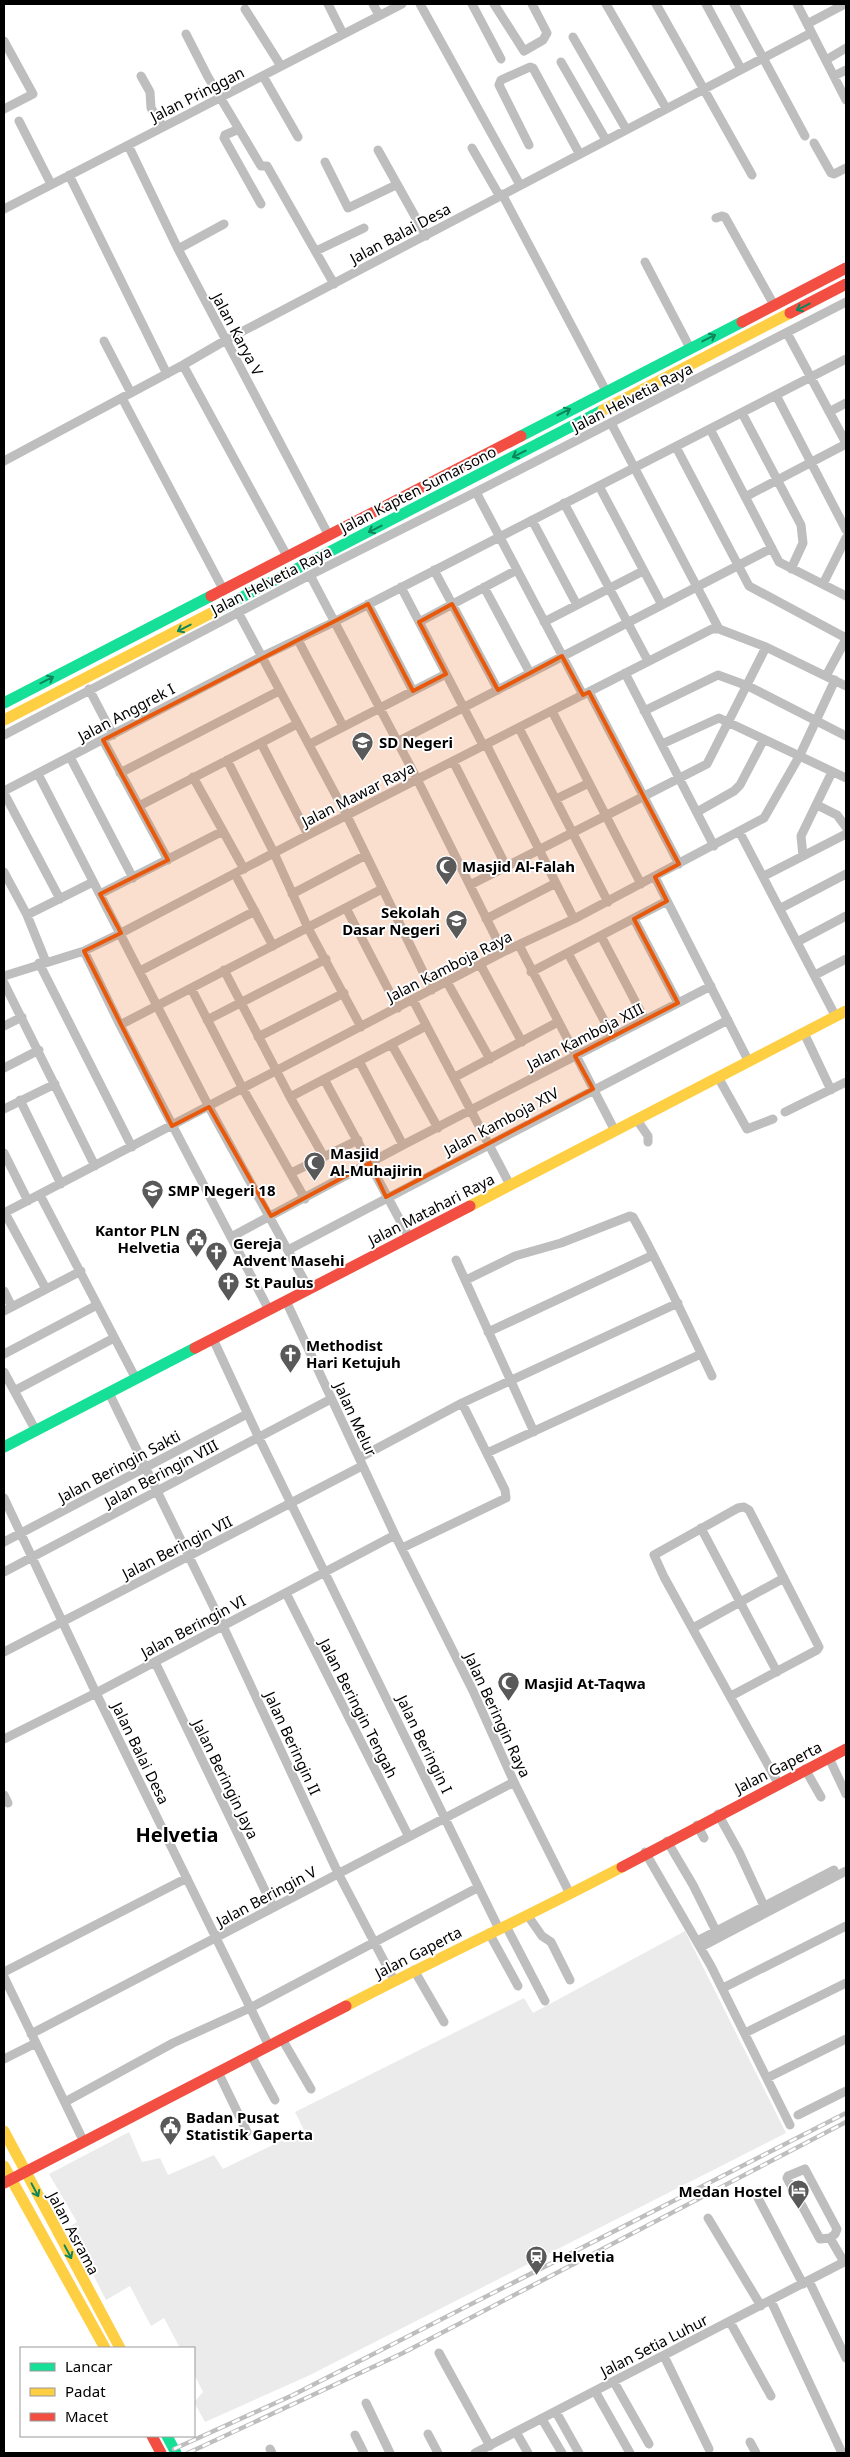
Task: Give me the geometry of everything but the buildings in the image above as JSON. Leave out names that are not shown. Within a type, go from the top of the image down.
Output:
[{"type":"main road","name":"Jalan Kapten Sumarsono","points":[[4,703],[535,428],[604,388],[690,348],[846,268]]},
{"type":"main road","name":"Jalan Kapten Sumarsono","points":[[4,720],[846,284]]},
{"type":"main road","points":[[535,428],[542,442]]},
{"type":"main road","name":"Jalan Matahari Raya","points":[[4,1447],[841,1014]]},
{"type":"main road","name":"Jalan Gaperta","points":[[7,2181],[394,1980],[528,1916],[645,1852],[846,1749]]},
{"type":"main road","name":"Jalan Asrama","points":[[4,2131],[119,2347]]},
{"type":"main road","name":"Jalan Asrama","points":[[4,2166],[7,2181],[104,2347]]},
{"type":"main road","points":[[153,2437],[161,2453]]},
{"type":"main road","points":[[168,2437],[176,2453]]},
{"type":"street","points":[[328,4],[343,34]]},
{"type":"street","points":[[372,4],[379,15]]},
{"type":"street","name":"Jalan Pringgan","points":[[6,208],[402,4]]},
{"type":"street","points":[[420,4],[520,185]]},
{"type":"street","points":[[472,4],[501,59]]},
{"type":"street","points":[[494,4],[524,51],[544,40],[547,33],[532,4]]},
{"type":"street","points":[[606,4],[666,108]]},
{"type":"street","points":[[656,4],[752,175]]},
{"type":"street","points":[[706,4],[742,69]]},
{"type":"street","points":[[734,4],[804,136]]},
{"type":"street","points":[[798,4],[846,100]]},
{"type":"street","points":[[807,24],[845,4]]},
{"type":"street","points":[[245,9],[281,66]]},
{"type":"street","name":"Jalan Balai Desa","points":[[4,461],[184,365],[226,340],[812,33]]},
{"type":"street","points":[[186,34],[238,129],[261,166],[267,166],[334,284]]},
{"type":"street","points":[[573,37],[626,129]]},
{"type":"street","points":[[4,41],[33,94],[4,109]]},
{"type":"street","points":[[826,60],[846,48]]},
{"type":"street","points":[[561,62],[606,140]]},
{"type":"street","points":[[529,145],[499,85],[501,80],[530,66],[533,68],[580,153]]},
{"type":"street","points":[[834,76],[846,70]]},
{"type":"street","points":[[141,76],[150,92],[151,108],[163,127]]},
{"type":"street","points":[[263,76],[298,137]]},
{"type":"street","points":[[19,121],[51,184]]},
{"type":"street","points":[[238,129],[223,137],[261,204]]},
{"type":"street","points":[[814,143],[832,174],[846,168]]},
{"type":"street","name":"Jalan Karya V","points":[[128,145],[178,249],[328,534]]},
{"type":"street","points":[[472,148],[501,195],[604,388]]},
{"type":"street","points":[[378,150],[426,236]]},
{"type":"street","points":[[325,162],[348,208],[396,185]]},
{"type":"street","points":[[69,174],[166,374]]},
{"type":"street","points":[[4,198],[6,208]]},
{"type":"street","points":[[716,218],[722,216],[725,218],[774,305]]},
{"type":"street","points":[[178,249],[224,224]]},
{"type":"street","points":[[316,251],[364,228]]},
{"type":"street","points":[[646,262],[690,348]]},
{"type":"street","name":"Jalan Helvetia Raya","points":[[4,735],[238,612],[846,302]]},
{"type":"street","points":[[745,497],[846,443],[787,333]]},
{"type":"street","points":[[104,341],[131,393]]},
{"type":"street","name":"Jalan Anggrek I","points":[[4,792],[261,657],[334,622],[846,359]]},
{"type":"street","points":[[184,365],[287,556]]},
{"type":"street","points":[[776,395],[846,530]]},
{"type":"street","points":[[122,398],[223,589]]},
{"type":"street","points":[[828,412],[846,403]]},
{"type":"street","points":[[742,413],[801,525],[803,543],[791,569]]},
{"type":"street","points":[[611,423],[718,629],[766,647],[846,686]]},
{"type":"street","points":[[710,429],[779,562],[846,596]]},
{"type":"street","points":[[676,447],[746,582],[754,590],[846,638]]},
{"type":"street","points":[[599,486],[662,605]]},
{"type":"street","points":[[476,492],[562,656],[644,795],[679,864]]},
{"type":"street","points":[[564,503],[648,661]]},
{"type":"street","points":[[532,520],[577,605]]},
{"type":"street","points":[[823,584],[846,538]]},
{"type":"street","points":[[397,742],[772,548]]},
{"type":"street","points":[[434,570],[498,690]]},
{"type":"street","points":[[419,622],[517,570]]},
{"type":"street","points":[[544,622],[643,571]]},
{"type":"street","points":[[310,575],[417,779],[503,952]]},
{"type":"street","points":[[401,587],[574,919]]},
{"type":"street","points":[[484,587],[530,673]]},
{"type":"street","points":[[368,604],[414,691]]},
{"type":"street","points":[[238,612],[347,816],[432,990]]},
{"type":"street","name":"Jalan Mawar Raya","points":[[4,976],[84,951],[704,632],[718,629]]},
{"type":"street","name":"Jalan Kamboja Raya","points":[[4,1213],[210,1107],[503,952],[608,902],[764,818],[800,755],[816,721],[846,638]]},
{"type":"street","points":[[298,640],[343,726]]},
{"type":"street","points":[[470,885],[678,777],[707,764],[766,647]]},
{"type":"street","points":[[625,673],[714,846]]},
{"type":"street","points":[[310,744],[446,674]]},
{"type":"street","points":[[644,711],[718,675],[748,686],[846,736]]},
{"type":"street","points":[[89,689],[113,735]]},
{"type":"street","points":[[120,773],[279,691]]},
{"type":"street","points":[[552,711],[641,884]]},
{"type":"street","points":[[662,744],[716,718],[730,721],[846,778]]},
{"type":"street","points":[[139,806],[297,724]]},
{"type":"street","points":[[519,728],[574,832],[608,902]]},
{"type":"street","points":[[697,812],[740,786],[764,739]]},
{"type":"street","points":[[103,740],[168,860]]},
{"type":"street","points":[[260,742],[308,835]]},
{"type":"street","points":[[70,757],[133,878]]},
{"type":"street","points":[[227,760],[274,853],[308,928],[361,1027]]},
{"type":"street","points":[[453,761],[506,866]]},
{"type":"street","points":[[803,856],[801,836],[832,772]]},
{"type":"street","points":[[38,774],[210,1107],[309,1289]]},
{"type":"street","points":[[193,778],[222,831],[255,911],[273,946]]},
{"type":"street","points":[[556,799],[589,783]]},
{"type":"street","points":[[4,792],[60,899]]},
{"type":"street","points":[[817,805],[837,815],[846,827]]},
{"type":"street","points":[[100,894],[222,831]]},
{"type":"street","points":[[740,832],[815,975],[841,1014]]},
{"type":"street","points":[[764,876],[846,834]]},
{"type":"street","points":[[292,894],[366,854]]},
{"type":"street","points":[[4,872],[27,915],[42,963],[132,1147]]},
{"type":"street","points":[[781,908],[846,874]]},
{"type":"street","points":[[655,877],[666,902],[712,986],[749,1062]]},
{"type":"street","points":[[27,915],[93,882]]},
{"type":"street","points":[[486,919],[556,883]]},
{"type":"street","points":[[120,1025],[382,890]]},
{"type":"street","points":[[531,972],[666,902]]},
{"type":"street","points":[[346,908],[398,1008]]},
{"type":"street","points":[[140,971],[255,911]]},
{"type":"street","points":[[797,942],[846,916]]},
{"type":"street","points":[[634,919],[678,1003]]},
{"type":"street","points":[[600,936],[645,1020]]},
{"type":"street","points":[[519,945],[531,972],[615,1131]]},
{"type":"street","points":[[84,951],[172,1126],[269,1310]]},
{"type":"street","points":[[568,952],[612,1037]]},
{"type":"street","points":[[207,1020],[326,959]]},
{"type":"street","points":[[815,975],[846,959]]},
{"type":"street","points":[[480,964],[522,1042]]},
{"type":"street","points":[[224,970],[290,1098],[324,1157]]},
{"type":"street","points":[[4,976],[95,1166]]},
{"type":"street","points":[[447,982],[490,1059]]},
{"type":"street","name":"Jalan Kamboja XIII","points":[[231,1237],[403,1145],[712,986]]},
{"type":"street","points":[[191,988],[243,1089],[305,1199]]},
{"type":"street","points":[[258,1037],[344,993]]},
{"type":"street","points":[[413,1000],[510,1185]]},
{"type":"street","points":[[4,1026],[22,1017]]},
{"type":"street","name":"Jalan Kamboja XIV","points":[[288,1250],[488,1143],[728,1020]]},
{"type":"street","points":[[455,1077],[558,1022]]},
{"type":"street","points":[[290,1098],[426,1026]]},
{"type":"street","points":[[804,1033],[831,1090]]},
{"type":"street","points":[[392,1045],[438,1128]]},
{"type":"street","points":[[4,1068],[39,1050]]},
{"type":"street","points":[[359,1062],[403,1145]]},
{"type":"street","points":[[718,1078],[747,1130],[773,1119]]},
{"type":"street","points":[[324,1080],[358,1140],[409,1238]]},
{"type":"street","points":[[785,1112],[846,1082]]},
{"type":"street","points":[[4,1109],[56,1084]]},
{"type":"street","points":[[20,1100],[61,1184]]},
{"type":"street","points":[[637,1120],[648,1136],[648,1142]]},
{"type":"street","points":[[291,1173],[358,1140]]},
{"type":"street","points":[[4,1153],[28,1201]]},
{"type":"street","points":[[40,1194],[136,1379]]},
{"type":"street","points":[[4,1213],[46,1289]]},
{"type":"street","points":[[466,1280],[516,1256],[561,1243],[630,1216],[633,1217],[678,1303],[712,1376]]},
{"type":"street","points":[[488,1332],[653,1255]]},
{"type":"street","points":[[456,1260],[534,1432]]},
{"type":"street","points":[[4,1291],[8,1309],[81,1271]]},
{"type":"street","name":"Jalan Melur","points":[[286,1301],[402,1548]]},
{"type":"street","name":"Jalan Beringin VII","points":[[4,1652],[291,1503],[462,1403],[678,1303]]},
{"type":"street","points":[[4,1354],[98,1305]]},
{"type":"street","points":[[14,1391],[114,1338]]},
{"type":"street","name":"Jalan Beringin I","points":[[213,1339],[247,1414],[326,1572],[498,1929]]},
{"type":"street","points":[[487,1453],[701,1354]]},
{"type":"street","points":[[4,1372],[36,1431]]},
{"type":"street","name":"Jalan Beringin II","points":[[109,1392],[223,1626],[338,1873],[394,1980]]},
{"type":"street","name":"Jalan Beringin VIII","points":[[4,1572],[331,1399]]},
{"type":"street","points":[[402,1548],[506,1498],[505,1490],[462,1403]]},
{"type":"street","name":"Jalan Beringin Sakti","points":[[4,1542],[247,1414]]},
{"type":"street","name":"Jalan Balai Desa","points":[[4,1498],[96,1693],[269,2046]]},
{"type":"street","points":[[731,1696],[817,1650],[819,1647],[746,1508],[738,1508],[654,1554],[664,1577],[778,1783]]},
{"type":"street","points":[[701,1528],[777,1672]]},
{"type":"street","name":"Jalan Beringin VI","points":[[4,1739],[96,1693],[395,1535]]},
{"type":"street","name":"Jalan Beringin Raya","points":[[402,1548],[569,1892]]},
{"type":"street","points":[[693,1628],[784,1578]]},
{"type":"street","name":"Jalan Beringin Tengah","points":[[286,1592],[408,1836]]},
{"type":"street","name":"Jalan Beringin Jaya","points":[[155,1662],[273,1907]]},
{"type":"street","points":[[829,1758],[846,1794]]},
{"type":"street","points":[[805,1770],[821,1797]]},
{"type":"street","name":"Jalan Beringin V","points":[[31,2034],[444,1816],[514,1782]]},
{"type":"street","points":[[718,1814],[739,1852],[764,1906]]},
{"type":"street","points":[[697,1825],[704,1838]]},
{"type":"street","points":[[667,1841],[693,1885],[716,1931]]},
{"type":"street","points":[[645,1852],[723,1988],[790,2125]]},
{"type":"street","points":[[699,1944],[716,1931],[834,1870]]},
{"type":"street","points":[[699,1944],[846,1871]]},
{"type":"street","points":[[4,1972],[186,1878]]},
{"type":"street","points":[[65,2102],[173,2043],[250,2008],[477,1888]]},
{"type":"street","points":[[528,1916],[542,1936],[551,1942],[570,1980]]},
{"type":"street","points":[[723,1988],[846,1926]]},
{"type":"street","points":[[498,1929],[518,1986]]},
{"type":"street","points":[[498,1929],[545,2001]]},
{"type":"street","points":[[414,1970],[444,2022]]},
{"type":"street","points":[[4,1977],[83,2140]]},
{"type":"street","points":[[745,2033],[846,1983]]},
{"type":"street","points":[[282,2038],[311,2089]]},
{"type":"street","points":[[767,2078],[846,2039]]},
{"type":"street","points":[[4,2059],[36,2043]]},
{"type":"street","points":[[251,2055],[275,2100]]},
{"type":"street","points":[[218,2072],[247,2132]]},
{"type":"street","points":[[798,2115],[846,2091]]},
{"type":"street","points":[[805,2169],[837,2229],[836,2234],[830,2238],[820,2239],[787,2178],[788,2176],[805,2169]]},
{"type":"street","points":[[758,2198],[846,2358]]},
{"type":"street","points":[[708,2218],[761,2306]]},
{"type":"street","points":[[830,2238],[845,2262]]},
{"type":"street","name":"Jalan Setia Luhur","points":[[475,2453],[845,2262]]},
{"type":"street","points":[[771,2301],[842,2453]]},
{"type":"street","points":[[730,2322],[771,2396]]},
{"type":"street","points":[[439,2353],[490,2446]]},
{"type":"street","points":[[664,2356],[709,2449]]},
{"type":"street","points":[[614,2382],[649,2444]]},
{"type":"street","points":[[595,2391],[630,2453]]},
{"type":"street","points":[[366,2403],[390,2453]]},
{"type":"street","points":[[556,2412],[579,2453]]},
{"type":"street","points":[[542,2419],[562,2453]]},
{"type":"street","points":[[516,2432],[528,2453]]},
{"type":"street","points":[[428,2434],[438,2453]]},
{"type":"street","points":[[355,2435],[364,2453]]},
{"type":"street","points":[[750,2442],[756,2453]]},
{"type":"highlighted area","points":[[368,604],[413,691],[446,674],[419,622],[452,604],[498,690],[562,656],[583,695],[589,692],[679,864],[655,877],[667,901],[634,919],[678,1003],[575,1056],[593,1089],[386,1197],[370,1163],[271,1216],[209,1107],[172,1126],[84,951],[121,933],[100,894],[168,860],[103,740]]},
{"type":"shaded area","points":[[685,1931],[786,2133],[308,2376],[205,2422],[195,2404],[195,2401],[203,2392],[195,2376],[195,2347],[179,2347],[164,2318],[151,2326],[130,2286],[106,2300],[69,2227],[77,2222],[49,2174],[129,2132],[142,2162],[160,2158],[168,2175],[214,2155],[223,2169],[304,2130],[295,2112],[524,1998],[533,2013]]},
{"type":"railway","points":[[174,2449],[293,2395],[846,2113]]},
{"type":"railway","points":[[188,2453],[403,2353],[846,2122]]},
{"type":"traffic: fast","points":[[521,436],[742,322]]},
{"type":"traffic: fast","points":[[221,608],[603,410]]},
{"type":"traffic: fast","points":[[4,703],[211,596]]},
{"type":"traffic: fast","points":[[4,1447],[195,1348]]},
{"type":"traffic: fast","points":[[168,2437],[176,2453]]},
{"type":"traffic: slow","points":[[603,410],[790,313]]},
{"type":"traffic: slow","points":[[4,720],[221,608]]},
{"type":"traffic: slow","points":[[470,1206],[846,1011]]},
{"type":"traffic: slow","points":[[346,2006],[622,1867]]},
{"type":"traffic: slow","points":[[4,2131],[119,2347]]},
{"type":"traffic: slow","points":[[4,2166],[104,2347]]},
{"type":"traffic: jam","points":[[742,322],[846,268]]},
{"type":"traffic: jam","points":[[790,313],[846,284]]},
{"type":"traffic: jam","points":[[211,596],[521,436]]},
{"type":"traffic: jam","points":[[195,1348],[470,1206]]},
{"type":"traffic: jam","points":[[622,1867],[846,1749]]},
{"type":"traffic: jam","points":[[4,2183],[346,2006]]},
{"type":"traffic: jam","points":[[153,2437],[161,2453]]},
{"type":"place","name":"SD Negeri","points":[[363,761]]},
{"type":"place","name":"Masjid Al-Falah","points":[[446,885]]},
{"type":"place","name":"Sekolah Dasar Negeri","points":[[456,940]]},
{"type":"place","name":"Masjid Al-Muhajirin","points":[[314,1181]]},
{"type":"place","name":"SMP Negeri 18","points":[[152,1209]]},
{"type":"place","name":"Kantor PLN Helvetia","points":[[196,1258]]},
{"type":"place","name":"Gereja Advent Masehi","points":[[217,1271]]},
{"type":"place","name":"St Paulus","points":[[229,1301]]},
{"type":"place","name":"Methodist Hari Ketujuh","points":[[290,1373]]},
{"type":"place","name":"Masjid At-Taqwa","points":[[508,1702]]},
{"type":"place","name":"Badan Pusat Statistik Gaperta","points":[[170,2145]]},
{"type":"place","name":"Medan Hostel","points":[[798,2210]]},
{"type":"place","name":"Helvetia","points":[[536,2275]]},
{"type":"district","name":"Helvetia","points":[[177,1834]]}]
